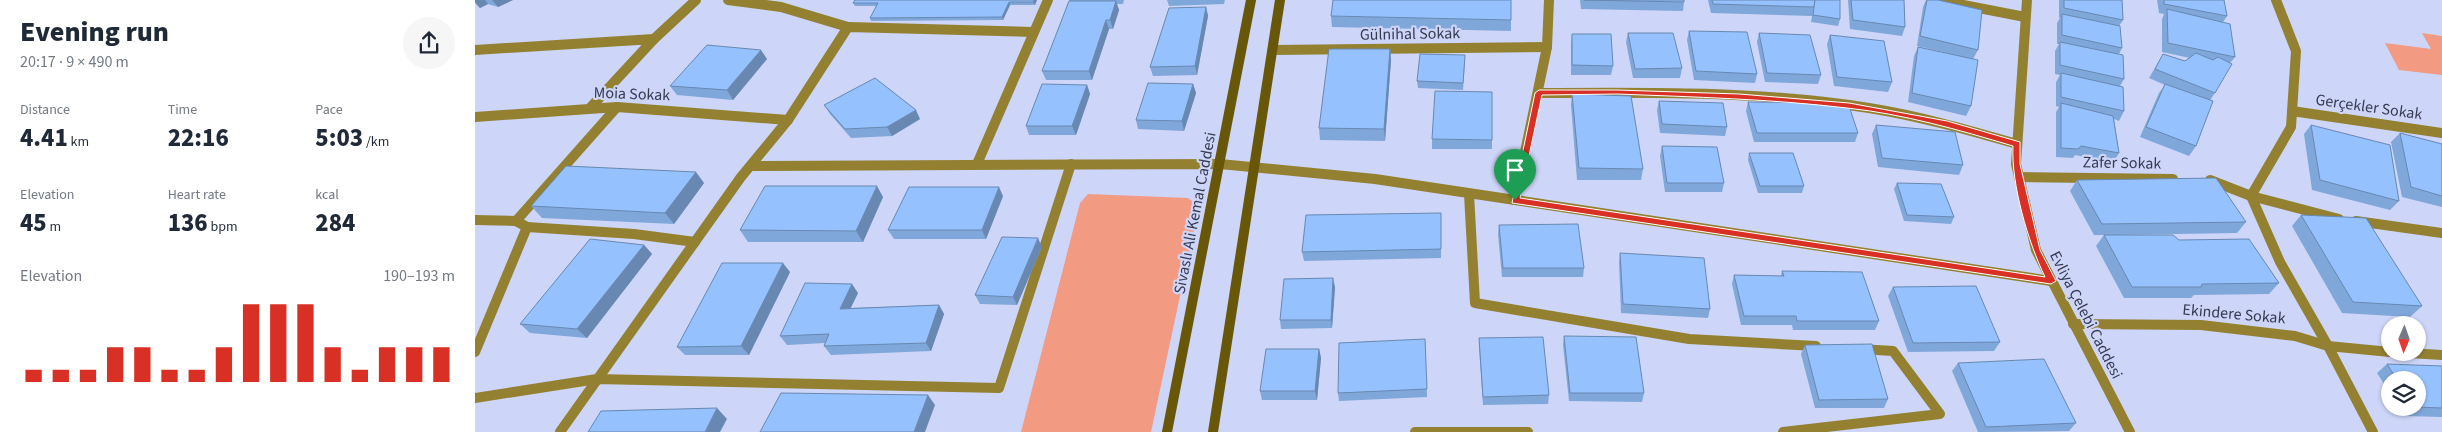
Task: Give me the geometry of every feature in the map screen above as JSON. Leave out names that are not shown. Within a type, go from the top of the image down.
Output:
[{"type":"main road","name":"Sivaslı Ali Kemal Caddesi","points":[[1167,432],[1251,0]]},
{"type":"main road","points":[[1213,432],[1280,0]]},
{"type":"street","points":[[591,107],[654,39],[696,0]]},
{"type":"street","points":[[728,0],[781,7],[848,27],[1033,32]]},
{"type":"street","points":[[977,164],[1048,0]]},
{"type":"street","points":[[1515,200],[1539,93],[1547,47],[1549,0]]},
{"type":"street","points":[[1938,0],[2025,17]]},
{"type":"street","name":"Evliya Çelebi Caddesi","points":[[2027,0],[2016,164],[2036,250],[2130,432]]},
{"type":"street","points":[[2251,196],[2291,127],[2296,51],[2276,0]]},
{"type":"street","points":[[560,432],[695,242],[751,166],[789,120],[848,27]]},
{"type":"street","points":[[475,50],[654,39]]},
{"type":"street","name":"Gülnihal Sokak","points":[[1273,50],[1547,47]]},
{"type":"street","points":[[1539,93],[1617,92],[1739,96],[1849,105],[1947,124],[2017,144]]},
{"type":"street","name":"Moia Sokak","points":[[475,117],[591,107],[617,107],[789,120]]},
{"type":"street","points":[[516,221],[617,107]]},
{"type":"street","name":"Gerçekler Sokak","points":[[2292,111],[2442,133]]},
{"type":"street","points":[[751,166],[977,164],[1220,164],[1254,166],[1375,179],[2051,281]]},
{"type":"street","points":[[475,398],[597,379],[999,388],[1071,164]]},
{"type":"street","name":"Zafer Sokak","points":[[2019,177],[2183,179]]},
{"type":"street","points":[[2201,180],[2210,180],[2251,196],[2337,219],[2442,233]]},
{"type":"street","points":[[1469,194],[1475,303],[1689,339],[1825,347]]},
{"type":"street","points":[[2251,196],[2280,262],[2328,346],[2373,432]]},
{"type":"street","points":[[475,220],[516,221],[527,227],[634,234],[695,242]]},
{"type":"street","points":[[475,352],[527,227]]},
{"type":"street","name":"Ekindere Sokak","points":[[2073,324],[2201,325],[2295,336],[2328,346],[2381,351]]},
{"type":"street","points":[[1783,432],[1839,429],[1939,414],[1893,351],[1845,348]]},
{"type":"street","name":"Ekindere Sokak","points":[[2426,354],[2442,355]]},
{"type":"street","points":[[1415,432],[1528,432]]},
{"type":"shaded area","points":[[2422,33],[2442,36],[2442,75],[2399,70],[2385,43],[2431,49]]},
{"type":"shaded area","points":[[1088,194],[1188,198],[1199,207],[1151,432],[1021,432],[1080,203]]},
{"type":"building","points":[[855,0],[1034,0],[1033,2],[1009,2],[1002,17],[870,18],[878,3],[853,3]]},
{"type":"building","points":[[1333,0],[1511,0],[1511,20],[1331,16]]},
{"type":"building","points":[[1584,0],[1684,0],[1684,2]]},
{"type":"building","points":[[1712,0],[1815,0],[1814,7],[1713,4]]},
{"type":"building","points":[[1815,0],[1840,0],[1840,19],[1813,15]]},
{"type":"building","points":[[1851,0],[1904,0],[1905,27],[1853,20]]},
{"type":"building","points":[[1927,0],[1938,0],[1982,10],[1978,50],[1920,36]]},
{"type":"building","points":[[2064,0],[2122,0],[2123,20],[2064,8]]},
{"type":"building","points":[[2164,0],[2224,0],[2227,16],[2164,4]]},
{"type":"building","points":[[1069,1],[1116,1],[1110,20],[1106,20],[1089,71],[1042,71]]},
{"type":"building","points":[[1206,7],[1195,66],[1150,67],[1169,8]]},
{"type":"building","points":[[2167,9],[2230,24],[2235,57],[2168,43]]},
{"type":"building","points":[[2062,14],[2120,26],[2122,48],[2062,35]]},
{"type":"building","points":[[1689,31],[1747,32],[1757,74],[1696,71]]},
{"type":"building","points":[[1628,33],[1673,33],[1682,68],[1635,69]]},
{"type":"building","points":[[1759,33],[1810,35],[1821,75],[1767,73]]},
{"type":"building","points":[[1572,34],[1611,34],[1613,66],[1572,65]]},
{"type":"building","points":[[1830,35],[1884,41],[1892,82],[1837,77]]},
{"type":"building","points":[[2060,42],[2123,55],[2124,79],[2060,65]]},
{"type":"building","points":[[707,45],[761,50],[727,90],[670,86]]},
{"type":"building","points":[[1918,47],[1978,60],[1971,106],[1912,93]]},
{"type":"building","points":[[1329,49],[1390,49],[1384,129],[1319,128]]},
{"type":"building","points":[[2196,53],[2213,60],[2218,57],[2232,64],[2215,93],[2155,69],[2163,54],[2185,61]]},
{"type":"building","points":[[1420,54],[1465,55],[1463,83],[1417,81]]},
{"type":"building","points":[[2061,73],[2123,87],[2124,111],[2061,97]]},
{"type":"building","points":[[875,78],[916,110],[887,127],[845,129],[824,105]]},
{"type":"building","points":[[1148,83],[1193,84],[1182,121],[1136,120]]},
{"type":"building","points":[[1042,84],[1087,85],[1072,126],[1026,126]]},
{"type":"building","points":[[2165,84],[2213,101],[2196,146],[2146,127]]},
{"type":"building","points":[[1435,91],[1492,92],[1492,140],[1432,139]]},
{"type":"building","points":[[1572,94],[1631,96],[1643,169],[1579,168]]},
{"type":"building","points":[[1659,101],[1723,103],[1727,127],[1662,124]]},
{"type":"building","points":[[1748,102],[1848,103],[1858,133],[1757,133]]},
{"type":"building","points":[[2061,103],[2113,116],[2119,153],[2081,146],[2078,149],[2061,148]]},
{"type":"building","points":[[1876,125],[1955,132],[1963,165],[1882,158]]},
{"type":"building","points":[[2311,125],[2390,145],[2399,201],[2320,180]]},
{"type":"building","points":[[2400,133],[2442,144],[2442,196],[2411,187]]},
{"type":"building","points":[[1662,146],[1717,147],[1724,183],[1667,183]]},
{"type":"building","points":[[1749,153],[1793,153],[1804,186],[1760,186]]},
{"type":"building","points":[[566,166],[696,172],[665,213],[531,206]]},
{"type":"building","points":[[2216,178],[2246,222],[2102,224],[2077,180]]},
{"type":"building","points":[[1897,183],[1941,184],[1954,217],[1907,215]]},
{"type":"building","points":[[765,186],[877,186],[856,231],[740,230]]},
{"type":"building","points":[[909,187],[999,187],[982,230],[888,230]]},
{"type":"building","points":[[1441,213],[1441,249],[1302,252],[1306,215]]},
{"type":"building","points":[[2301,215],[2366,218],[2422,306],[2353,302]]},
{"type":"building","points":[[1578,224],[1584,268],[1503,268],[1499,225]]},
{"type":"building","points":[[2104,235],[2173,235],[2179,240],[2249,239],[2279,283],[2202,284],[2201,287],[2132,287]]},
{"type":"building","points":[[1002,237],[1038,238],[1013,297],[975,295]]},
{"type":"building","points":[[590,239],[644,245],[577,329],[520,324]]},
{"type":"building","points":[[1620,253],[1704,258],[1710,309],[1623,304]]},
{"type":"building","points":[[722,263],[783,263],[741,346],[677,347]]},
{"type":"building","points":[[1782,271],[1862,272],[1879,321],[1797,321],[1796,316],[1744,316],[1734,275],[1784,276]]},
{"type":"building","points":[[1333,278],[1331,320],[1280,320],[1284,279]]},
{"type":"building","points":[[805,283],[852,284],[840,309],[939,305],[926,343],[824,346],[829,334],[780,336]]},
{"type":"building","points":[[1976,286],[2000,342],[1913,343],[1893,287]]},
{"type":"building","points":[[1564,336],[1636,337],[1644,393],[1570,393]]},
{"type":"building","points":[[1543,337],[1549,395],[1483,397],[1479,338]]},
{"type":"building","points":[[1425,339],[1427,389],[1338,393],[1339,343]]},
{"type":"building","points":[[1872,344],[1888,399],[1819,400],[1805,345]]},
{"type":"building","points":[[1266,349],[1319,349],[1315,391],[1260,391]]},
{"type":"building","points":[[2044,359],[2076,423],[1986,427],[1958,363]]},
{"type":"building","points":[[2387,364],[2442,366],[2442,408],[2426,407],[2426,371],[2391,371]]},
{"type":"building","points":[[781,393],[928,395],[914,432],[760,432]]},
{"type":"building","points":[[717,408],[705,432],[588,432],[601,411]]},
{"type":"route","points":[[1617,92],[1739,96],[1849,105],[1947,124],[2017,144],[2016,164],[2036,250],[2051,281],[1515,200],[1539,93],[1617,92]]}]
